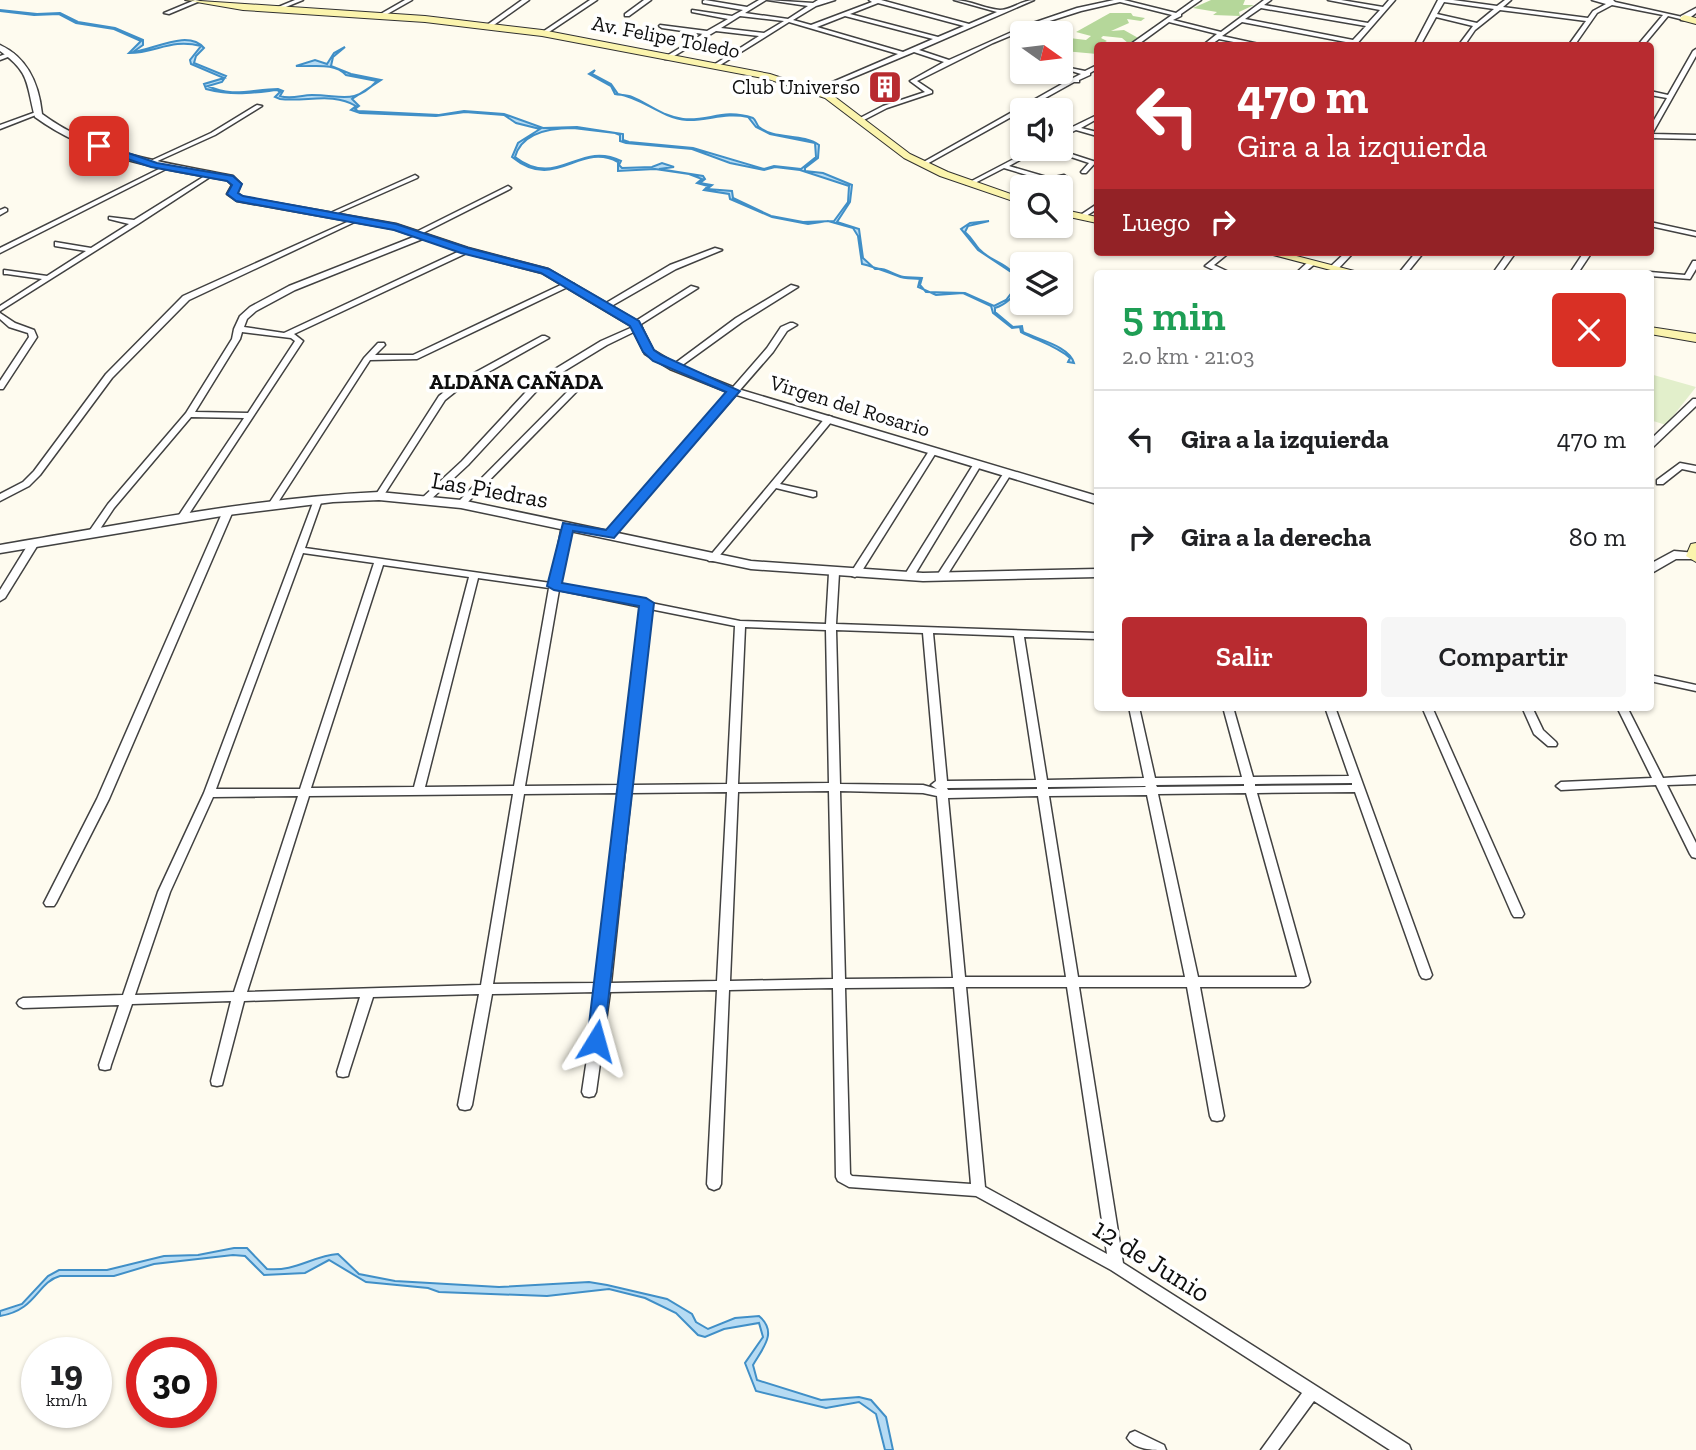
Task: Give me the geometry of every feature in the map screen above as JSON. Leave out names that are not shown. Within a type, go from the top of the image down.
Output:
[{"type":"main road","name":"Av. Felipe Toledo","points":[[193,1],[274,10],[489,26],[544,33],[715,66],[816,91],[907,156],[970,184],[1010,197]]},
{"type":"main road","points":[[1684,18],[1696,21]]},
{"type":"main road","points":[[1073,215],[1094,219]]},
{"type":"main road","points":[[1285,256],[1343,270]]},
{"type":"main road","points":[[1654,333],[1696,338]]},
{"type":"street","points":[[274,10],[300,0]]},
{"type":"street","points":[[380,16],[409,0]]},
{"type":"street","points":[[489,26],[526,0]]},
{"type":"street","points":[[544,33],[594,0]]},
{"type":"street","points":[[627,16],[648,0]]},
{"type":"street","points":[[667,58],[762,0]]},
{"type":"street","points":[[770,0],[813,5],[832,0]]},
{"type":"street","points":[[715,66],[822,0]]},
{"type":"street","points":[[957,0],[1003,12]]},
{"type":"street","points":[[816,91],[1031,0]]},
{"type":"street","points":[[860,120],[885,107],[931,91],[913,81],[947,61],[1076,10],[1102,8],[1118,0],[1179,15]]},
{"type":"street","points":[[1137,42],[1198,0]]},
{"type":"street","points":[[1210,42],[1268,0]]},
{"type":"street","points":[[1331,0],[1384,9]]},
{"type":"street","points":[[1355,42],[1392,0]]},
{"type":"street","points":[[1419,42],[1441,0],[1588,20]]},
{"type":"street","points":[[1464,42],[1477,25],[1508,0]]},
{"type":"street","points":[[1595,0],[1684,18],[1696,10]]},
{"type":"street","points":[[167,13],[193,1]]},
{"type":"street","points":[[811,28],[877,1],[970,26]]},
{"type":"street","points":[[705,2],[747,9]]},
{"type":"street","points":[[1574,42],[1588,20],[1613,2]]},
{"type":"street","points":[[1259,6],[1368,25]]},
{"type":"street","points":[[694,11],[787,20],[904,54]]},
{"type":"street","points":[[847,15],[939,39]]},
{"type":"street","points":[[1434,15],[1477,25]]},
{"type":"street","points":[[1643,42],[1666,15]]},
{"type":"street","points":[[1240,20],[1344,42]]},
{"type":"street","points":[[1170,21],[1249,42]]},
{"type":"street","points":[[662,26],[707,33]]},
{"type":"street","points":[[715,29],[764,35]]},
{"type":"street","points":[[0,47],[11,54],[35,84],[38,113],[0,127]]},
{"type":"street","points":[[914,50],[947,61]]},
{"type":"street","points":[[1654,126],[1696,51]]},
{"type":"street","points":[[0,58],[11,54]]},
{"type":"street","points":[[1687,65],[1696,66]]},
{"type":"street","points":[[1073,70],[1088,74]]},
{"type":"street","points":[[923,164],[1094,70]]},
{"type":"street","points":[[1073,80],[1077,81]]},
{"type":"street","points":[[1654,94],[1670,97]]},
{"type":"street","points":[[149,163],[213,134],[259,106]]},
{"type":"street","name":"Virgen del Rosario","points":[[38,113],[47,123],[68,134],[149,163],[234,180],[237,184],[232,194],[240,199],[358,219],[533,267],[570,284],[636,326],[649,352],[674,368],[734,391],[1094,499]]},
{"type":"street","points":[[1073,130],[1094,119]]},
{"type":"street","points":[[1076,128],[1094,133]]},
{"type":"street","points":[[1654,132],[1696,137]]},
{"type":"street","points":[[1073,156],[1093,162],[1084,172]]},
{"type":"street","points":[[970,184],[1013,161]]},
{"type":"street","points":[[1003,166],[1033,175]]},
{"type":"street","points":[[0,251],[165,167]]},
{"type":"street","points":[[0,309],[210,176]]},
{"type":"street","points":[[331,214],[415,177]]},
{"type":"street","points":[[93,533],[111,506],[189,414],[215,376],[243,318],[253,309],[271,298],[419,235],[508,188]]},
{"type":"street","points":[[1081,217],[1094,208]]},
{"type":"street","points":[[111,218],[136,223]]},
{"type":"street","points":[[0,498],[26,484],[37,473],[109,376],[186,298],[358,219]]},
{"type":"street","points":[[1654,225],[1696,234]]},
{"type":"street","points":[[58,244],[93,250]]},
{"type":"street","points":[[605,306],[674,267],[718,250]]},
{"type":"street","points":[[285,335],[467,251]]},
{"type":"street","points":[[1219,270],[1209,266],[1221,256]]},
{"type":"street","points":[[1334,268],[1346,256]]},
{"type":"street","points":[[1405,270],[1417,256]]},
{"type":"street","points":[[1499,270],[1510,256]]},
{"type":"street","points":[[1303,270],[1312,262]]},
{"type":"street","points":[[1654,274],[1689,275],[1696,263]]},
{"type":"street","points":[[6,272],[48,278]]},
{"type":"street","points":[[368,358],[414,357],[570,284]]},
{"type":"street","points":[[674,368],[739,320],[794,287]]},
{"type":"street","points":[[425,500],[465,463],[540,382],[636,326],[694,288]]},
{"type":"street","points":[[0,315],[12,325],[31,332],[33,337],[0,387]]},
{"type":"street","points":[[609,535],[734,391],[779,333],[793,325]]},
{"type":"street","points":[[182,518],[299,344],[298,339],[285,335],[239,329]]},
{"type":"street","points":[[379,496],[442,398],[457,386],[545,338]]},
{"type":"street","points":[[272,505],[368,358],[382,345]]},
{"type":"street","points":[[461,504],[581,383]]},
{"type":"street","points":[[1654,441],[1696,401]]},
{"type":"street","points":[[189,414],[250,416]]},
{"type":"street","points":[[712,559],[829,419]]},
{"type":"street","points":[[855,574],[933,451]]},
{"type":"street","points":[[909,576],[977,465]]},
{"type":"street","points":[[1661,482],[1680,466],[1696,469]]},
{"type":"street","points":[[941,577],[1007,474]]},
{"type":"street","points":[[774,485],[813,494]]},
{"type":"street","name":"Las Piedras","points":[[0,549],[228,511],[379,496],[461,504],[712,559],[834,573],[941,577],[1094,573]]},
{"type":"street","points":[[105,1065],[130,999],[164,892],[209,793],[318,500]]},
{"type":"street","points":[[50,903],[103,799],[228,511]]},
{"type":"street","points":[[466,1105],[489,989],[519,788],[554,586],[568,526]]},
{"type":"street","points":[[0,598],[34,543]]},
{"type":"street","points":[[298,550],[554,586],[740,624],[1094,636]]},
{"type":"street","points":[[1654,568],[1674,555],[1695,554]]},
{"type":"street","points":[[217,1081],[239,996],[379,562]]},
{"type":"street","points":[[834,573],[831,627],[841,984]]},
{"type":"street","points":[[418,792],[474,574]]},
{"type":"street","points":[[589,1092],[604,989],[646,603]]},
{"type":"street","points":[[714,1184],[740,624]]},
{"type":"street","points":[[928,632],[978,1190]]},
{"type":"street","points":[[1019,635],[1116,1266]]},
{"type":"street","points":[[1654,679],[1696,688]]},
{"type":"street","points":[[1134,711],[1193,984],[1217,1116]]},
{"type":"street","points":[[23,1003],[368,992],[723,985],[1304,982],[1229,711]]},
{"type":"street","points":[[1330,711],[1426,975]]},
{"type":"street","points":[[1429,711],[1518,914]]},
{"type":"street","points":[[1529,711],[1538,732],[1552,744]]},
{"type":"street","points":[[1624,711],[1696,854]]},
{"type":"street","points":[[1562,786],[1696,780]]},
{"type":"street","points":[[209,793],[418,792],[519,788],[942,789],[1357,784]]},
{"type":"street","name":"12 de Junio","points":[[841,984],[842,1171],[849,1181],[978,1190],[1116,1266],[1403,1450]]},
{"type":"street","points":[[343,1072],[368,992]]},
{"type":"street","points":[[1269,1450],[1311,1392]]},
{"type":"street","points":[[1135,1438],[1158,1450]]},
{"type":"green space","points":[[1211,0],[1245,0],[1243,5],[1254,5],[1239,12],[1240,16],[1213,15],[1217,12],[1193,8]]},
{"type":"green space","points":[[1110,13],[1131,13],[1133,16],[1145,18],[1141,21],[1127,19],[1129,23],[1111,31],[1124,30],[1140,39],[1127,42],[1122,38],[1103,36],[1101,38],[1107,41],[1094,42],[1094,54],[1073,52],[1073,38],[1086,40],[1091,36],[1076,32]]},
{"type":"green space","points":[[1654,375],[1696,387],[1666,425],[1654,421]]},
{"type":"water","points":[[0,10],[37,14],[60,13],[78,22],[115,28],[143,40],[143,45],[133,52],[180,40],[197,43],[204,48],[196,56],[194,63],[226,76],[222,82],[208,86],[226,92],[278,89],[283,91],[280,96],[288,98],[312,95],[347,97],[360,94],[352,99],[359,106],[355,109],[358,111],[439,115],[464,111],[504,114],[543,128],[577,127],[623,134],[623,140],[629,142],[693,148],[764,169],[774,166],[801,169],[816,157],[815,143],[770,134],[756,127],[748,117],[687,120],[672,117],[657,110],[683,119],[733,114],[742,115],[753,118],[759,127],[772,134],[805,139],[812,141],[819,145],[818,158],[805,168],[805,171],[823,173],[852,185],[850,202],[837,222],[859,229],[863,258],[873,267],[862,264],[858,236],[853,228],[829,221],[834,221],[848,202],[849,186],[800,170],[775,167],[764,170],[730,163],[692,149],[626,143],[620,141],[620,135],[615,133],[573,128],[555,129],[530,137],[515,157],[530,166],[544,169],[593,156],[606,156],[621,161],[619,165],[622,168],[652,167],[662,163],[674,167],[659,169],[703,176],[705,179],[700,183],[712,185],[707,189],[732,191],[733,198],[771,216],[803,222],[826,221],[808,224],[772,217],[730,199],[729,194],[704,190],[708,186],[697,183],[702,179],[689,174],[655,169],[618,171],[618,162],[604,157],[591,157],[555,169],[542,170],[528,167],[512,157],[518,143],[540,129],[516,123],[504,115],[465,112],[436,116],[360,113],[351,110],[356,106],[338,99],[290,100],[275,97],[280,92],[277,90],[234,93],[216,91],[206,89],[204,84],[224,78],[191,64],[190,60],[201,46],[181,44],[129,53],[141,41],[114,29],[76,23],[59,14],[34,15]]},
{"type":"water","points":[[345,47],[333,57],[331,66],[336,68],[296,66],[315,60],[327,64],[334,53]]},
{"type":"water","points":[[336,68],[381,80],[371,87],[377,81],[346,75]]},
{"type":"water","points":[[595,70],[592,74],[611,84],[618,94],[622,95],[615,94],[611,86],[589,74]]},
{"type":"water","points":[[989,221],[968,226],[965,232],[979,249],[1010,271],[978,250],[961,229],[970,223]]},
{"type":"water","points":[[878,269],[904,277],[922,278],[920,285],[924,290],[918,287],[920,279],[901,277]]},
{"type":"water","points":[[929,292],[965,293],[994,306],[1010,295],[1007,302],[995,308],[995,312],[1013,327],[1022,326],[1023,332],[1060,348],[1071,357],[1074,363],[1068,362],[1070,358],[1059,350],[1021,332],[1020,327],[1012,328],[993,313],[991,306],[963,293],[936,295]]},
{"type":"water","points":[[247,1248],[267,1269],[286,1268],[338,1254],[359,1274],[395,1281],[499,1287],[589,1282],[607,1285],[667,1299],[692,1314],[696,1322],[708,1329],[735,1318],[759,1316],[765,1322],[768,1334],[753,1365],[757,1380],[821,1400],[859,1397],[871,1400],[886,1417],[893,1450],[885,1450],[876,1414],[859,1402],[826,1408],[756,1391],[745,1363],[763,1337],[759,1323],[724,1329],[705,1337],[698,1335],[676,1313],[645,1298],[609,1289],[547,1296],[439,1292],[428,1288],[366,1282],[329,1260],[305,1273],[264,1275],[245,1256],[233,1255],[154,1264],[114,1276],[60,1276],[46,1284],[22,1308],[0,1316],[0,1311],[22,1304],[48,1276],[59,1270],[107,1270],[164,1256],[198,1255]]},
{"type":"place","name":"Club Universo","points":[[885,87]]},
{"type":"district","name":"ALDANA CAÑADA","points":[[516,382]]},
{"type":"route","points":[[99,146],[179,171],[230,178],[237,184],[232,194],[240,199],[291,206],[396,227],[465,250],[545,271],[635,324],[649,352],[657,358],[674,368],[734,391],[609,535],[568,526],[554,586],[646,603],[596,1041]]}]
